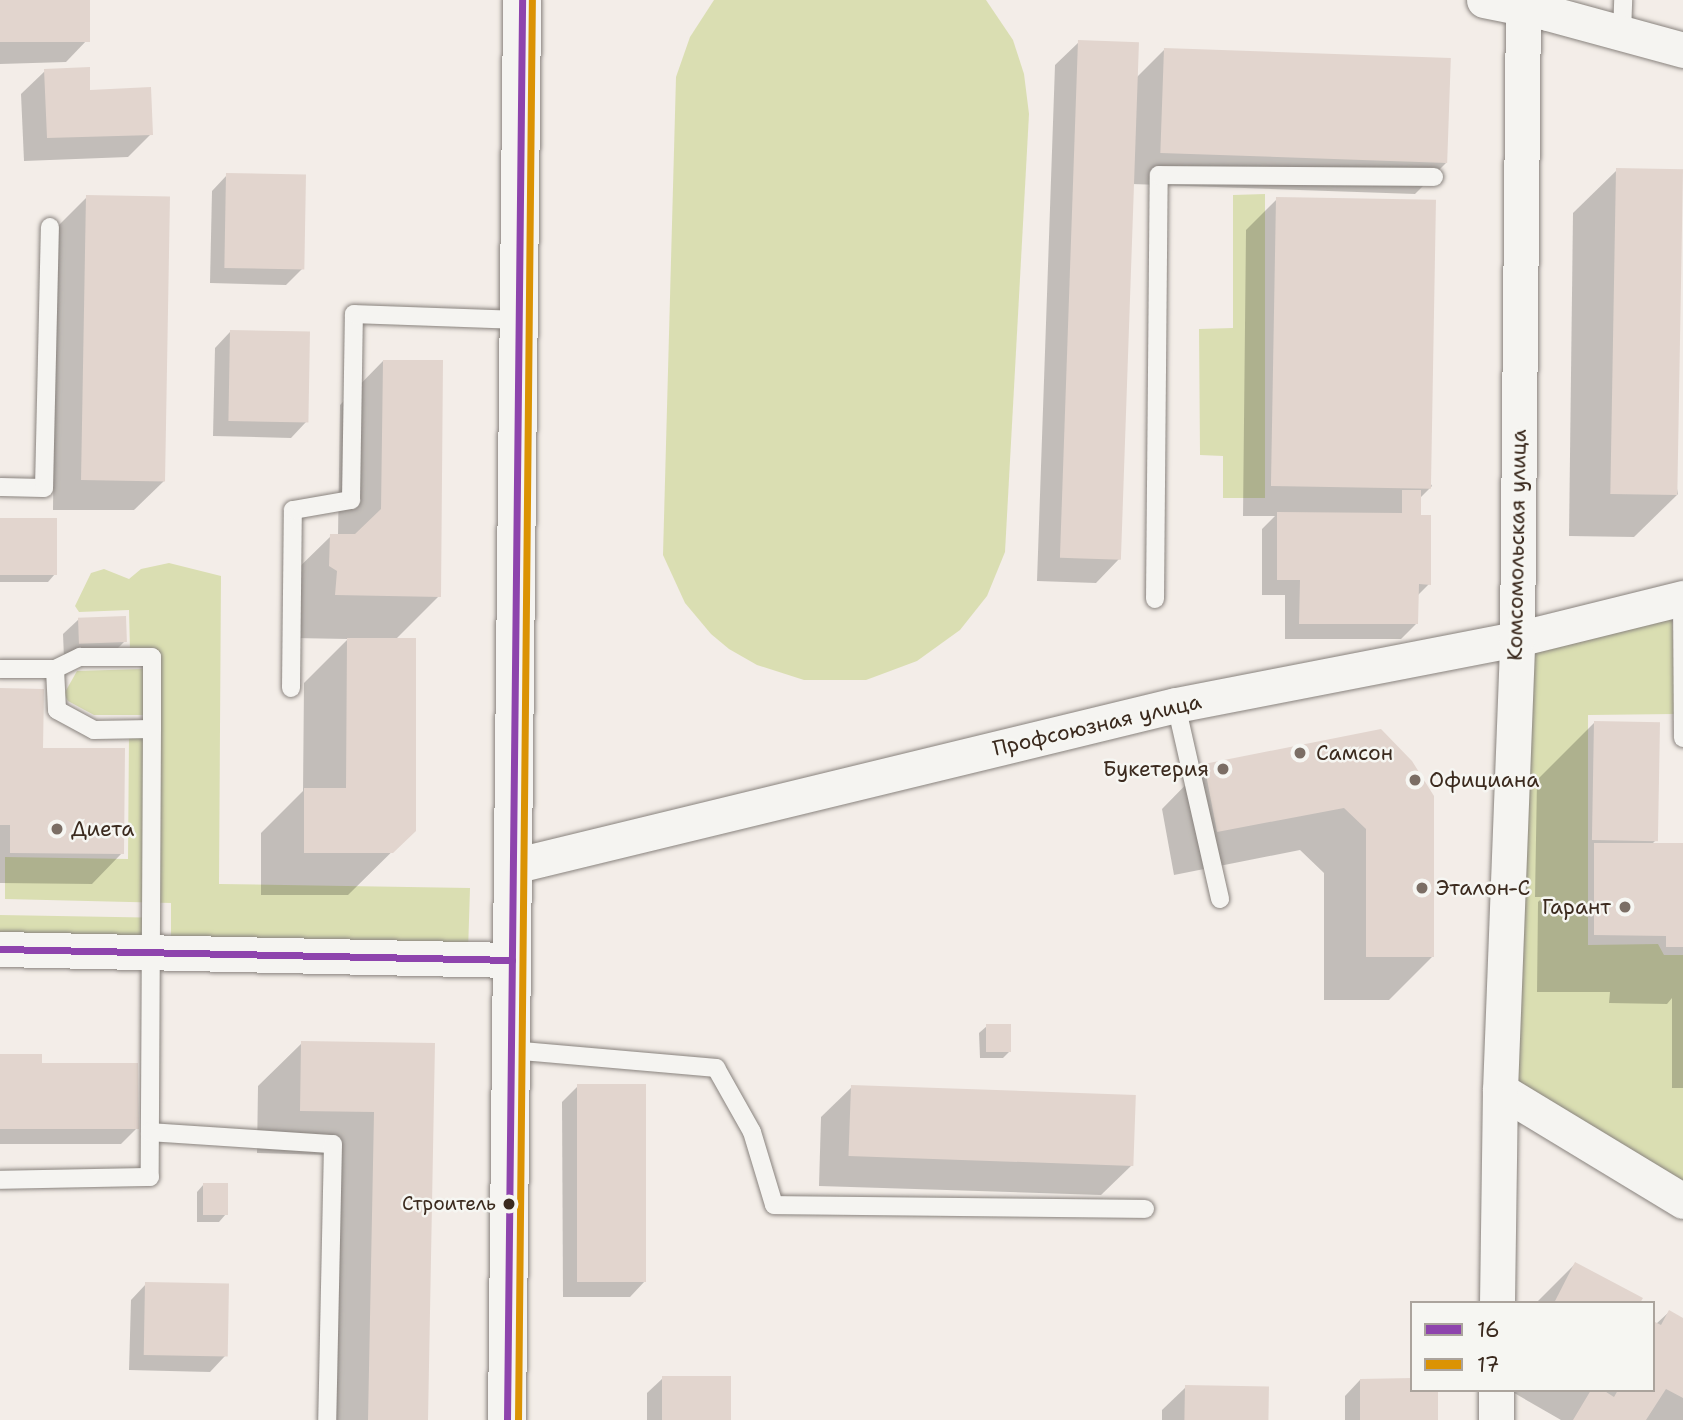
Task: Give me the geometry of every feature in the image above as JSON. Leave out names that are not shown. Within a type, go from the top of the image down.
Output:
[{"type":"street","points":[[507,1420],[522,0]]},
{"type":"street","points":[[1484,0],[1523,5],[1548,13],[1622,17],[1683,50]]},
{"type":"street","name":"Комсомольская улица","points":[[1497,1301],[1500,1090],[1517,639],[1523,5]]},
{"type":"street","name":"Профсоюзная улица","points":[[513,866],[1176,705],[1517,639],[1683,598]]},
{"type":"street","points":[[0,949],[512,960]]},
{"type":"street","points":[[1500,1090],[1683,1201]]},
{"type":"street","points":[[1496,1392],[1496,1420]]},
{"type":"lane","points":[[1155,599],[1159,175],[1434,177]]},
{"type":"lane","points":[[0,487],[44,488],[50,227]]},
{"type":"lane","points":[[291,688],[293,510],[351,500],[354,314],[518,320]]},
{"type":"lane","points":[[1683,598],[1683,738]]},
{"type":"lane","points":[[0,669],[55,669],[80,657],[152,657],[150,1177],[0,1180]]},
{"type":"lane","points":[[55,669],[57,710],[94,730],[152,729]]},
{"type":"lane","points":[[1176,705],[1220,899]]},
{"type":"lane","points":[[512,1050],[716,1068],[752,1132],[774,1205],[1145,1209]]},
{"type":"lane","points":[[150,1132],[333,1144],[327,1420]]},
{"type":"green space","points":[[714,0],[986,0],[1013,40],[1024,74],[1029,114],[1005,552],[987,596],[960,630],[917,661],[866,680],[804,680],[757,665],[729,649],[711,634],[685,603],[663,555],[676,77],[690,37]]},
{"type":"green space","points":[[1265,194],[1265,498],[1223,498],[1223,456],[1200,455],[1199,329],[1233,328],[1233,195]]},
{"type":"green space","points":[[169,563],[221,576],[219,884],[470,888],[468,952],[171,945],[171,903],[5,899],[5,857],[128,859],[129,735],[147,734],[155,649],[130,650],[129,610],[79,612],[75,606],[91,573],[104,569],[129,579],[141,569]]},
{"type":"green space","points":[[1672,609],[1675,714],[1588,715],[1588,945],[1658,944],[1664,955],[1683,955],[1683,1187],[1511,1085],[1525,650]]},
{"type":"green space","points":[[144,669],[146,715],[94,715],[68,701],[64,694],[77,671]]},
{"type":"green space","points":[[0,915],[144,918],[143,947],[0,944]]},
{"type":"building","points":[[0,0],[90,0],[90,42],[0,42]]},
{"type":"building","points":[[1078,40],[1139,42],[1121,560],[1060,558]]},
{"type":"building","points":[[1164,48],[1451,58],[1447,163],[1160,153]]},
{"type":"building","points":[[90,67],[90,90],[151,87],[153,135],[47,138],[44,69]]},
{"type":"building","points":[[1616,168],[1683,169],[1677,495],[1610,494]]},
{"type":"building","points":[[226,173],[306,174],[304,269],[224,268]]},
{"type":"building","points":[[86,195],[170,196],[165,481],[81,480]]},
{"type":"building","points":[[1276,197],[1436,200],[1431,489],[1271,486]]},
{"type":"building","points":[[230,330],[310,331],[308,422],[228,421]]},
{"type":"building","points":[[383,360],[443,360],[441,597],[335,595],[337,571],[329,566],[330,534],[355,534],[381,509]]},
{"type":"building","points":[[1402,490],[1421,490],[1421,515],[1431,515],[1431,585],[1419,584],[1418,624],[1299,624],[1300,580],[1277,580],[1277,512],[1402,513]]},
{"type":"building","points":[[0,518],[57,518],[57,575],[0,575]]},
{"type":"building","points":[[126,616],[127,642],[79,644],[78,618]]},
{"type":"building","points":[[347,638],[416,638],[416,831],[393,853],[304,853],[304,788],[346,788]]},
{"type":"building","points":[[0,688],[44,689],[43,748],[125,748],[124,854],[10,853],[10,825],[0,825]]},
{"type":"building","points":[[1594,721],[1660,722],[1658,841],[1592,840]]},
{"type":"building","points":[[1381,729],[1412,761],[1434,796],[1434,957],[1366,957],[1366,829],[1344,808],[1217,832],[1204,764]]},
{"type":"building","points":[[1594,843],[1683,843],[1683,947],[1666,947],[1666,936],[1594,935]]},
{"type":"building","points":[[986,1024],[1011,1024],[1011,1052],[986,1052]]},
{"type":"building","points":[[301,1041],[435,1043],[428,1420],[368,1420],[374,1112],[300,1111]]},
{"type":"building","points":[[0,1054],[42,1054],[42,1063],[138,1063],[139,1129],[0,1129]]},
{"type":"building","points":[[577,1084],[646,1084],[646,1282],[577,1282]]},
{"type":"building","points":[[851,1085],[1136,1095],[1133,1166],[849,1156]]},
{"type":"building","points":[[203,1183],[228,1183],[228,1215],[203,1215]]},
{"type":"building","points":[[1575,1262],[1643,1298],[1641,1301],[1555,1301]]},
{"type":"building","points":[[145,1282],[229,1283],[228,1356],[144,1355]]},
{"type":"building","points":[[1669,1310],[1683,1318],[1683,1398],[1666,1389],[1646,1420],[1573,1420],[1590,1392],[1606,1392],[1614,1397],[1617,1392],[1655,1392],[1655,1322],[1661,1325]]},
{"type":"building","points":[[662,1376],[731,1376],[731,1420],[662,1420]]},
{"type":"building","points":[[1410,1378],[1410,1392],[1438,1392],[1438,1420],[1360,1420],[1360,1379]]},
{"type":"building","points":[[1185,1385],[1269,1386],[1268,1420],[1184,1420]]},
{"type":"transit line","name":"16","points":[[507,1420],[522,0]]},
{"type":"transit line","name":"17","points":[[518,1420],[532,0]]},
{"type":"transit line","name":"16","points":[[0,949],[512,960]]},
{"type":"place","name":"Самсон","points":[[1300,753]]},
{"type":"place","name":"Букетерия","points":[[1223,769]]},
{"type":"place","name":"Официана","points":[[1415,780]]},
{"type":"place","name":"Диета","points":[[57,829]]},
{"type":"place","name":"Эталон-С","points":[[1422,888]]},
{"type":"place","name":"Гарант","points":[[1625,907]]},
{"type":"place","name":"Строитель","points":[[509,1204]]}]
